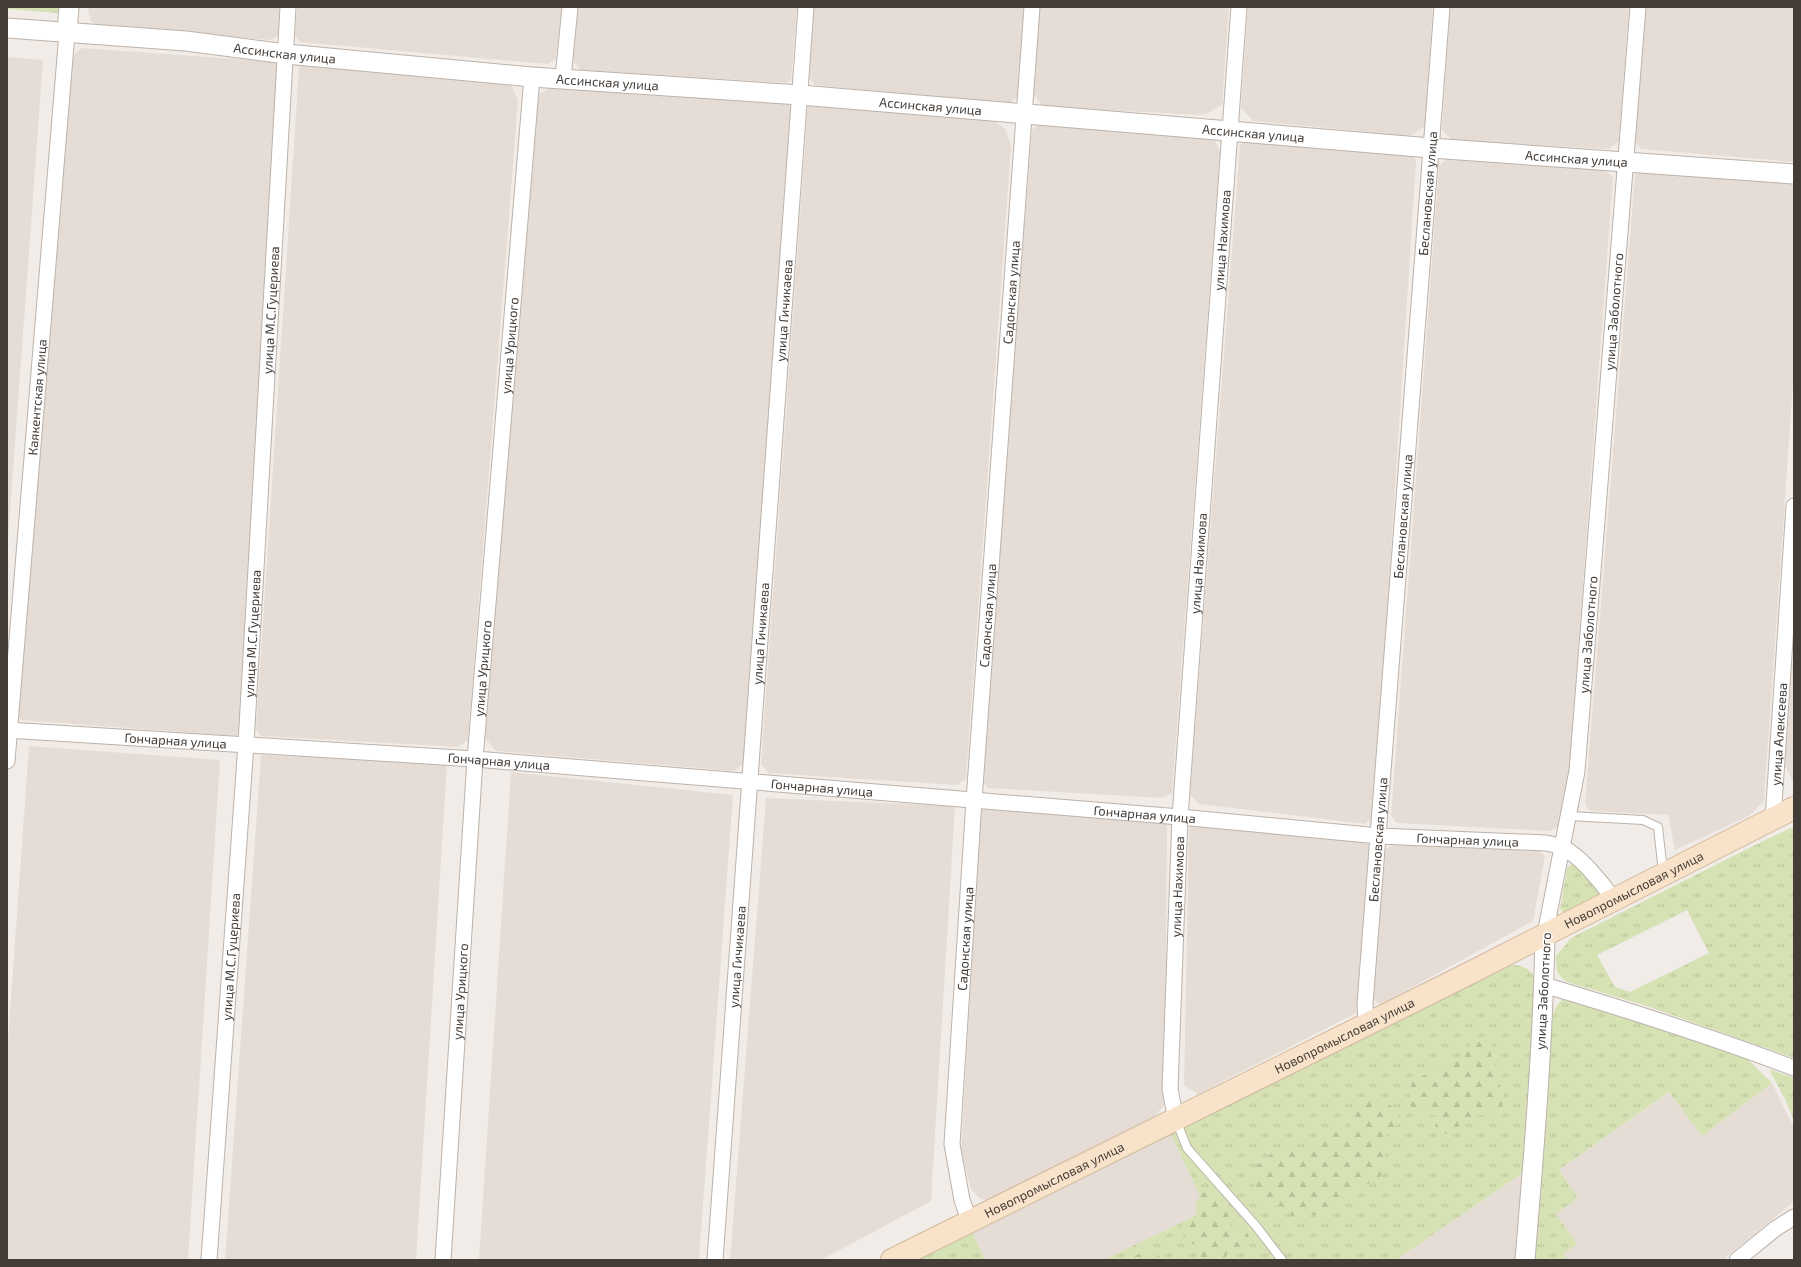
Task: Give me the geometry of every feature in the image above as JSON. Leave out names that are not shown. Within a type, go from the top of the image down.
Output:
[{"type":"main road","name":"Новопромысловая улица","points":[[892,1260],[970,1223],[1366,1025],[1663,876],[1794,808]]},
{"type":"street","points":[[67,33],[69,7]]},
{"type":"street","name":"улица М.С.Гуцериева","points":[[209,1260],[246,744],[288,7]]},
{"type":"street","points":[[563,78],[570,7]]},
{"type":"street","name":"улица Гичикаева","points":[[715,1260],[806,7]]},
{"type":"street","name":"Садонская улица","points":[[970,1223],[962,1200],[952,1144],[974,800],[1032,7]]},
{"type":"street","name":"улица Нахимова","points":[[1176,1120],[1170,1089],[1180,817],[1239,7]]},
{"type":"street","name":"Беслановская улица","points":[[1366,1025],[1365,1004],[1442,7]]},
{"type":"street","name":"улица Заболотного","points":[[1525,1260],[1544,984],[1545,934],[1562,847],[1570,816],[1578,763],[1624,162],[1638,7]]},
{"type":"street","name":"Ассинская улица","points":[[7,28],[186,41],[286,54],[532,76],[800,95],[1431,148],[1794,174]]},
{"type":"street","name":"Каякентская улица","points":[[7,761],[8,730],[67,33]]},
{"type":"street","name":"улица Урицкого","points":[[443,1260],[475,759],[532,76]]},
{"type":"street","name":"улица Алексеева","points":[[1773,819],[1794,506]]},
{"type":"street","name":"Гончарная улица","points":[[8,730],[475,759],[749,783],[1180,817],[1379,836],[1546,843],[1562,847],[1587,867],[1604,885],[1614,900]]},
{"type":"street","points":[[1544,984],[1739,1047],[1794,1068]]},
{"type":"street","points":[[1737,1260],[1775,1229],[1794,1217]]},
{"type":"lane","points":[[1570,816],[1643,820],[1658,827],[1663,876]]},
{"type":"lane","points":[[1176,1120],[1187,1148],[1251,1220],[1282,1260]]},
{"type":"shaded area","points":[[88,7],[281,7],[279,34],[272,40],[96,25],[90,20]]},
{"type":"shaded area","points":[[297,7],[562,7],[556,59],[548,64],[300,42],[295,36]]},
{"type":"shaded area","points":[[575,7],[797,7],[791,80],[787,83],[581,70],[570,58]]},
{"type":"shaded area","points":[[814,7],[1024,7],[1017,97],[1008,104],[815,85],[809,78]]},
{"type":"shaded area","points":[[1040,7],[1229,7],[1222,105],[1204,115],[1043,107],[1034,94]]},
{"type":"shaded area","points":[[1248,7],[1433,7],[1425,126],[1410,136],[1253,121],[1241,108]]},
{"type":"shaded area","points":[[1450,7],[1629,7],[1619,141],[1609,149],[1452,140],[1442,130]]},
{"type":"shaded area","points":[[1644,7],[1794,7],[1794,162],[1641,149],[1634,140]]},
{"type":"shaded area","points":[[82,48],[276,62],[280,68],[240,732],[236,736],[22,720],[17,716],[73,56]]},
{"type":"shaded area","points":[[7,57],[43,60],[7,553]]},
{"type":"shaded area","points":[[307,62],[511,85],[518,100],[468,740],[458,747],[261,736],[256,729],[299,67]]},
{"type":"shaded area","points":[[551,87],[785,100],[792,108],[744,763],[734,771],[496,751],[485,738],[537,96]]},
{"type":"shaded area","points":[[808,104],[994,120],[1006,130],[1011,146],[966,779],[957,785],[768,773],[761,764]]},
{"type":"shaded area","points":[[1042,121],[1202,134],[1214,139],[1220,152],[1172,793],[1161,798],[988,788],[981,780],[1032,130]]},
{"type":"shaded area","points":[[1248,139],[1412,153],[1416,161],[1374,817],[1365,824],[1199,804],[1190,795],[1240,145]]},
{"type":"shaded area","points":[[1449,157],[1603,169],[1613,177],[1569,772],[1558,827],[1549,831],[1397,823],[1391,816],[1439,166]]},
{"type":"shaded area","points":[[1641,167],[1794,180],[1794,369],[1764,801],[1749,816],[1675,850],[1668,815],[1590,811],[1585,804],[1635,175]]},
{"type":"shaded area","points":[[1794,639],[1794,783],[1785,766]]},
{"type":"shaded area","points":[[29,746],[220,760],[188,1260],[7,1260],[7,1054]]},
{"type":"shaded area","points":[[261,755],[447,763],[416,1260],[225,1260]]},
{"type":"shaded area","points":[[511,772],[733,795],[699,1260],[479,1260]]},
{"type":"shaded area","points":[[766,798],[955,806],[931,1201],[821,1260],[730,1260]]},
{"type":"shaded area","points":[[981,806],[1157,815],[1167,826],[1165,1104],[1153,1118],[990,1200],[980,1199],[971,1189],[961,1150]]},
{"type":"shaded area","points":[[1198,820],[1365,838],[1371,850],[1356,1013],[1198,1094],[1184,1085],[1189,829]]},
{"type":"shaded area","points":[[1397,842],[1533,846],[1545,856],[1533,921],[1380,1005],[1372,998],[1385,850]]},
{"type":"shaded area","points":[[1772,1083],[1793,1126],[1794,1199],[1792,1203],[1723,1260],[1568,1260],[1563,1254],[1556,1214],[1578,1198],[1559,1170],[1670,1092],[1702,1136]]},
{"type":"shaded area","points":[[1170,1133],[1207,1210],[1104,1260],[985,1260],[972,1232]]},
{"type":"shaded area","points":[[1524,1172],[1517,1260],[1396,1260]]},
{"type":"green space","points":[[7,7],[60,7],[60,13],[7,9]]},
{"type":"green space","points":[[1794,827],[1794,1058],[1644,1005],[1567,982],[1559,974],[1556,956],[1571,938],[1769,838]],"holes":[[[1687,910],[1709,953],[1630,992],[1615,987],[1597,955]]]},
{"type":"green space","points":[[1570,865],[1578,865],[1602,895],[1563,913],[1560,908],[1567,869]]},
{"type":"green space","points":[[1514,965],[1524,967],[1530,971],[1537,987],[1524,1172],[1396,1260],[1104,1260],[1207,1210],[1170,1133],[1504,967]]},
{"type":"green space","points":[[1564,999],[1576,999],[1744,1056],[1772,1083],[1702,1136],[1669,1092],[1559,1170],[1578,1198],[1556,1214],[1577,1244],[1564,1254],[1568,1260],[1533,1260],[1551,1027],[1556,1007]]},
{"type":"green space","points":[[1481,1041],[1492,1044],[1491,1060],[1499,1070],[1498,1081],[1503,1092],[1504,1104],[1500,1109],[1483,1115],[1472,1116],[1453,1131],[1442,1135],[1437,1132],[1435,1126],[1438,1117],[1427,1112],[1429,1107],[1415,1108],[1410,1106],[1410,1089],[1414,1078],[1430,1074],[1435,1071],[1439,1062],[1444,1059],[1460,1058],[1471,1044]]},
{"type":"green space","points":[[1769,1069],[1794,1078],[1794,1121],[1785,1099]]},
{"type":"green space","points":[[1367,1098],[1379,1100],[1397,1108],[1401,1118],[1399,1123],[1386,1135],[1384,1168],[1379,1179],[1348,1194],[1330,1212],[1326,1214],[1291,1216],[1284,1208],[1280,1206],[1269,1208],[1262,1200],[1254,1184],[1253,1172],[1255,1167],[1273,1151],[1281,1147],[1300,1151],[1308,1150],[1329,1134],[1349,1126],[1354,1120],[1361,1099]]},
{"type":"green space","points":[[1201,1193],[1223,1193],[1228,1203],[1229,1224],[1247,1232],[1249,1237],[1245,1250],[1239,1253],[1228,1253],[1224,1260],[1199,1260],[1202,1246],[1192,1244],[1186,1240],[1181,1224],[1186,1221],[1196,1219],[1196,1203]]},
{"type":"green space","points":[[972,1232],[985,1260],[916,1260]]},
{"type":"green space","points":[[1149,1251],[1155,1251],[1162,1260],[1122,1260]]}]
